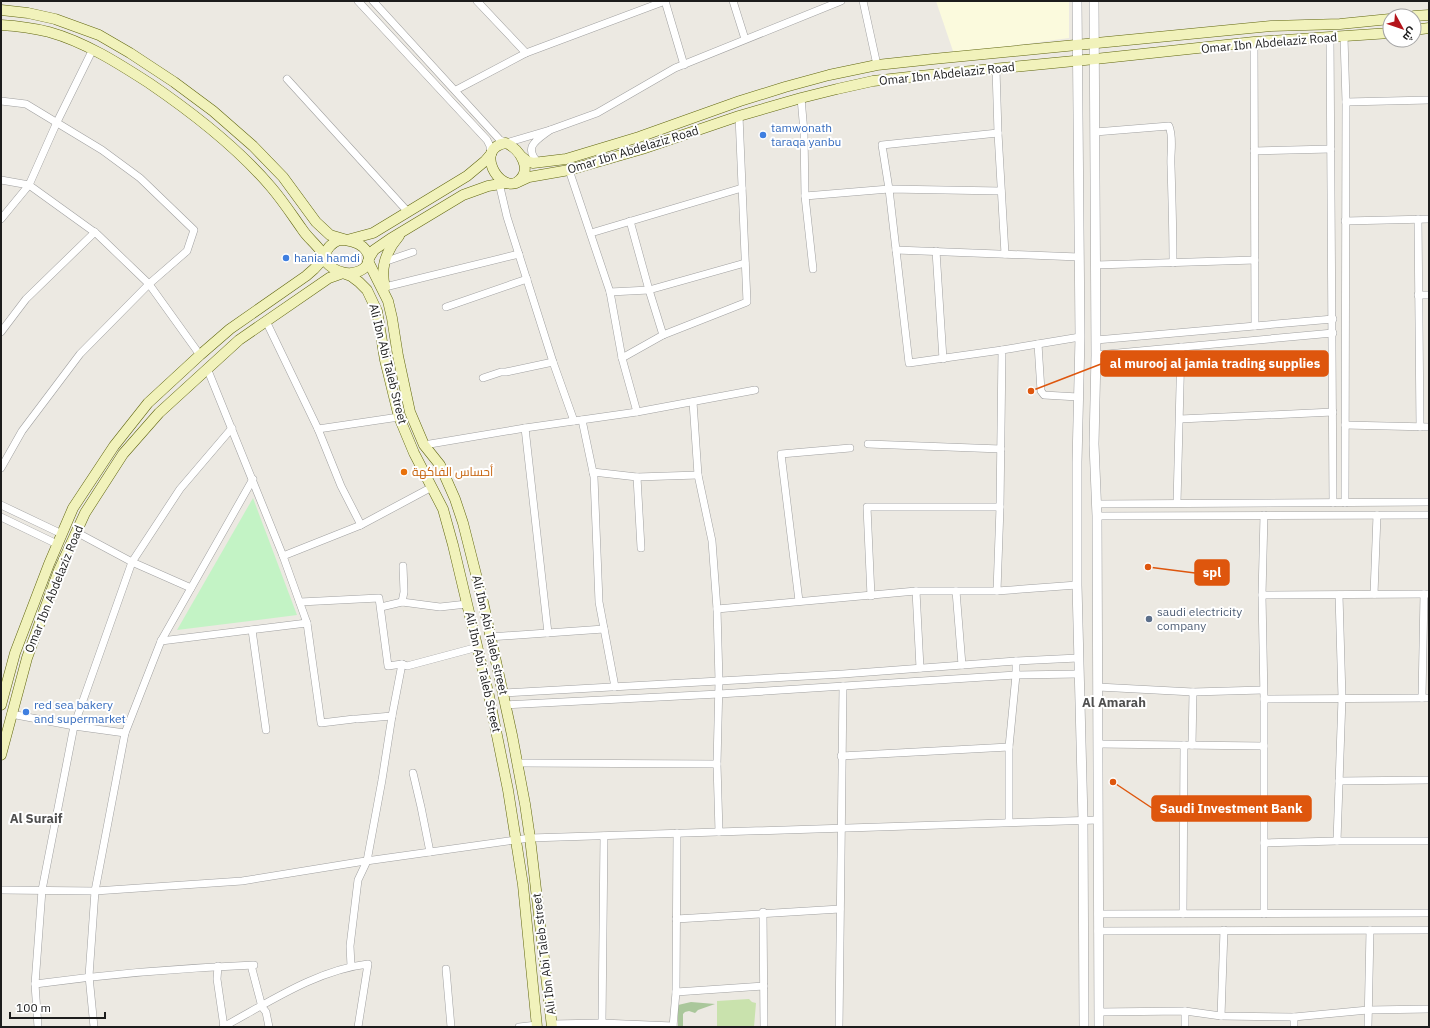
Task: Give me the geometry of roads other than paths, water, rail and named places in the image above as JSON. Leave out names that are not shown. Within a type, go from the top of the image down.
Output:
[{"type":"main road","points":[[1,10],[28,13],[55,19],[99,35],[130,53],[174,82],[212,111],[253,146],[283,177],[324,231],[330,235],[360,245],[368,254],[369,260],[364,268],[351,274],[334,270],[324,259],[320,250],[302,231],[286,206],[271,187],[242,157],[201,121],[165,94],[123,66],[92,49],[50,32],[24,27],[1,25]]},
{"type":"main road","name":"Omar Ibn Abdelaziz Road","points":[[522,157],[534,164],[566,158],[639,137],[740,101],[785,87],[877,65],[934,58],[1077,46],[1271,26],[1340,24],[1382,20]]},
{"type":"main road","name":"Omar Ibn Abdelaziz Road","points":[[369,260],[374,250],[463,195],[476,189],[569,170],[642,150],[739,116],[837,89],[873,81],[909,76],[1078,61],[1254,42],[1382,34]]},
{"type":"main road","points":[[506,143],[517,150],[522,157],[525,165],[525,172],[521,179],[505,183],[490,163],[491,154],[494,147],[506,143]]},
{"type":"main road","points":[[324,259],[326,251],[330,245],[339,240],[347,240],[373,233],[467,176],[491,154]]},
{"type":"main road","points":[[388,301],[383,279],[384,262],[393,244],[408,228]]},
{"type":"main road","name":"Omar Ibn Abdelaziz Road","points":[[1,705],[15,653],[57,544],[73,508],[114,446],[148,403],[200,355],[235,325],[306,276],[324,259]]},
{"type":"main road","name":"Ali Ibn Abi Taleb street","points":[[369,260],[388,301],[410,412],[424,445],[440,465],[455,499],[490,637],[518,763],[530,838],[552,1026]]},
{"type":"main road","name":"Omar Ibn Abdelaziz Road","points":[[1,755],[27,658],[59,570],[85,513],[123,454],[159,413],[239,340],[329,278],[343,273]]},
{"type":"main road","name":"Ali Ibn Abi Taleb Street","points":[[343,273],[351,276],[367,290],[377,311],[385,360],[399,417],[406,436],[443,510],[478,648],[505,775],[516,839],[526,915],[537,1026]]},
{"type":"street","points":[[358,1],[487,140],[490,146],[491,154]]},
{"type":"street","points":[[373,1],[456,90],[497,137],[506,143],[550,130],[596,113],[675,68],[841,1]]},
{"type":"street","points":[[477,1],[526,53]]},
{"type":"street","points":[[456,90],[526,53],[665,1],[684,65]]},
{"type":"street","points":[[734,1],[745,39]]},
{"type":"street","points":[[863,1],[877,65]]},
{"type":"street","points":[[1077,1],[1080,337],[1077,462],[1077,585],[1082,820],[1084,1027]]},
{"type":"street","points":[[1094,1],[1096,265],[1094,444],[1097,504],[1099,1027]]},
{"type":"street","points":[[1330,37],[1333,503]]},
{"type":"street","points":[[1344,37],[1346,102],[1345,502]]},
{"type":"street","points":[[1254,42],[1255,326]]},
{"type":"street","points":[[1,219],[29,185],[92,49]]},
{"type":"street","points":[[996,69],[1005,254]]},
{"type":"street","points":[[287,79],[408,212]]},
{"type":"street","points":[[802,98],[805,196],[813,269]]},
{"type":"street","points":[[1346,102],[1429,100]]},
{"type":"street","points":[[1,101],[26,104],[102,150],[140,178],[194,230],[187,251],[149,284],[80,354],[22,431],[1,468]]},
{"type":"street","points":[[622,358],[663,335],[747,302],[739,116]]},
{"type":"street","points":[[1095,132],[1170,126],[1173,263]]},
{"type":"street","points":[[539,163],[531,153],[532,146],[535,141],[550,130]]},
{"type":"street","points":[[998,133],[882,145],[889,188],[909,363],[1080,337]]},
{"type":"street","points":[[1254,151],[1331,149]]},
{"type":"street","points":[[569,170],[610,292],[622,358],[637,412]]},
{"type":"street","points":[[1,180],[29,185],[95,232],[149,284],[200,355]]},
{"type":"street","points":[[505,183],[507,217],[553,362],[578,420],[593,472],[599,602],[615,687]]},
{"type":"street","points":[[591,233],[742,188]]},
{"type":"street","points":[[805,196],[889,188],[1001,190]]},
{"type":"street","points":[[1418,219],[1420,426]]},
{"type":"street","points":[[1345,221],[1429,219]]},
{"type":"street","points":[[630,221],[663,335]]},
{"type":"street","points":[[1,332],[26,299],[95,232]]},
{"type":"street","points":[[896,250],[1079,256]]},
{"type":"street","points":[[936,251],[943,358]]},
{"type":"street","points":[[384,262],[413,252]]},
{"type":"street","points":[[386,287],[519,254]]},
{"type":"street","points":[[1096,265],[1255,260]]},
{"type":"street","points":[[610,292],[649,290],[745,263]]},
{"type":"street","points":[[446,307],[527,278]]},
{"type":"street","points":[[1418,295],[1429,295]]},
{"type":"street","points":[[1096,340],[1333,319]]},
{"type":"street","points":[[266,321],[318,429],[341,486],[361,525]]},
{"type":"street","points":[[1096,355],[1333,332]]},
{"type":"street","points":[[1038,344],[1040,391],[1044,395],[1078,397]]},
{"type":"street","points":[[1178,503],[1181,347]]},
{"type":"street","points":[[997,591],[1002,448],[1002,350]]},
{"type":"street","points":[[483,378],[501,372],[553,362]]},
{"type":"street","points":[[207,368],[253,479],[307,623],[321,723],[392,716]]},
{"type":"street","points":[[424,445],[637,412],[755,390]]},
{"type":"street","points":[[693,402],[698,475],[712,541],[717,610],[719,681],[717,764],[720,832]]},
{"type":"street","points":[[1180,420],[1333,412]]},
{"type":"street","points":[[318,429],[399,417]]},
{"type":"street","points":[[1345,425],[1429,427]]},
{"type":"street","points":[[38,1027],[35,984],[42,890],[74,726],[132,562],[180,489],[232,428]]},
{"type":"street","points":[[526,428],[548,633]]},
{"type":"street","points":[[868,444],[1002,448]]},
{"type":"street","points":[[799,601],[781,454],[850,448]]},
{"type":"street","points":[[593,472],[637,477],[698,475]]},
{"type":"street","points":[[637,477],[641,548]]},
{"type":"street","points":[[94,1027],[90,976],[95,890],[125,733],[161,641],[253,479]]},
{"type":"street","points":[[283,556],[361,525],[432,487]]},
{"type":"street","points":[[1097,504],[1429,502]]},
{"type":"street","points":[[1,505],[62,534]]},
{"type":"street","points":[[871,596],[867,507],[1000,507]]},
{"type":"street","points":[[1374,594],[1377,514]]},
{"type":"street","points":[[1264,515],[1262,595],[1264,699],[1264,914]]},
{"type":"street","points":[[1097,516],[1429,515]]},
{"type":"street","points":[[1,517],[57,544]]},
{"type":"street","points":[[76,532],[132,562],[191,588]]},
{"type":"street","points":[[402,602],[404,592],[403,566]]},
{"type":"street","points":[[717,610],[916,591],[997,591],[1077,585]]},
{"type":"street","points":[[916,591],[920,668]]},
{"type":"street","points":[[956,591],[962,665]]},
{"type":"street","points":[[1262,595],[1426,594],[1426,698],[1264,699]]},
{"type":"street","points":[[1337,841],[1342,698],[1339,595]]},
{"type":"street","points":[[300,602],[379,598],[388,666],[402,664],[407,666],[478,648]]},
{"type":"street","points":[[381,607],[402,602],[440,607],[467,604]]},
{"type":"street","points":[[161,641],[307,623]]},
{"type":"street","points":[[490,637],[604,629]]},
{"type":"street","points":[[252,630],[266,730]]},
{"type":"street","points":[[503,693],[1078,658]]},
{"type":"street","points":[[1009,822],[1010,747],[1016,661]]},
{"type":"street","points":[[351,966],[350,946],[358,880],[367,861],[402,664]]},
{"type":"street","points":[[505,705],[719,694],[1016,675],[1079,674]]},
{"type":"street","points":[[839,1027],[843,686]]},
{"type":"street","points":[[1098,687],[1193,692],[1263,690]]},
{"type":"street","points":[[1192,745],[1193,692]]},
{"type":"street","points":[[12,714],[74,726],[125,733]]},
{"type":"street","points":[[1098,744],[1264,746]]},
{"type":"street","points":[[1184,745],[1184,914]]},
{"type":"street","points":[[841,756],[1010,747]]},
{"type":"street","points":[[518,763],[717,764]]},
{"type":"street","points":[[413,773],[430,852]]},
{"type":"street","points":[[1339,781],[1429,780]]},
{"type":"street","points":[[1,890],[95,890],[242,881],[367,861],[530,838],[1098,820]]},
{"type":"street","points":[[552,1026],[597,1024],[673,1027],[676,992],[676,833]]},
{"type":"street","points":[[597,1024],[604,836]]},
{"type":"street","points":[[1264,843],[1429,841]]},
{"type":"street","points":[[676,919],[763,912],[840,909]]},
{"type":"street","points":[[763,912],[764,1027]]},
{"type":"street","points":[[1098,914],[1429,913]]},
{"type":"street","points":[[1221,1016],[1224,930]]},
{"type":"street","points":[[1368,1027],[1370,930]]},
{"type":"street","points":[[1098,931],[1429,930]]},
{"type":"street","points":[[218,966],[217,979],[223,1027],[296,986],[351,966],[368,964],[358,1027]]},
{"type":"street","points":[[35,984],[90,976],[218,966],[253,967],[262,1006],[266,1012],[269,1027]]},
{"type":"street","points":[[446,969],[451,1027]]},
{"type":"street","points":[[676,992],[764,986]]},
{"type":"street","points":[[1099,1012],[1185,1011],[1221,1016],[1294,1016],[1368,1010],[1429,1009]]},
{"type":"street","points":[[1185,1011],[1185,1027]]},
{"type":"street","points":[[1294,1016],[1294,1027]]},
{"type":"street","points":[[519,1027],[537,1026]]},
{"type":"place","name":"tamwonath taraqa yanbu","points":[[763,135]]},
{"type":"place","name":"hania hamdi","points":[[286,258]]},
{"type":"place","name":"al murooj al jamia trading supplies","points":[[1031,391]]},
{"type":"place","name":"أحساس الفاكهة","points":[[404,472]]},
{"type":"place","name":"spl","points":[[1148,567]]},
{"type":"place","name":"saudi electricity company","points":[[1149,619]]},
{"type":"place","name":"red sea bakery and supermarket","points":[[26,712]]},
{"type":"place","name":"Saudi Investment Bank","points":[[1113,782]]},
{"type":"district","name":"Al Amarah","points":[[1114,702]]},
{"type":"district","name":"Al Suraif","points":[[36,818]]}]
